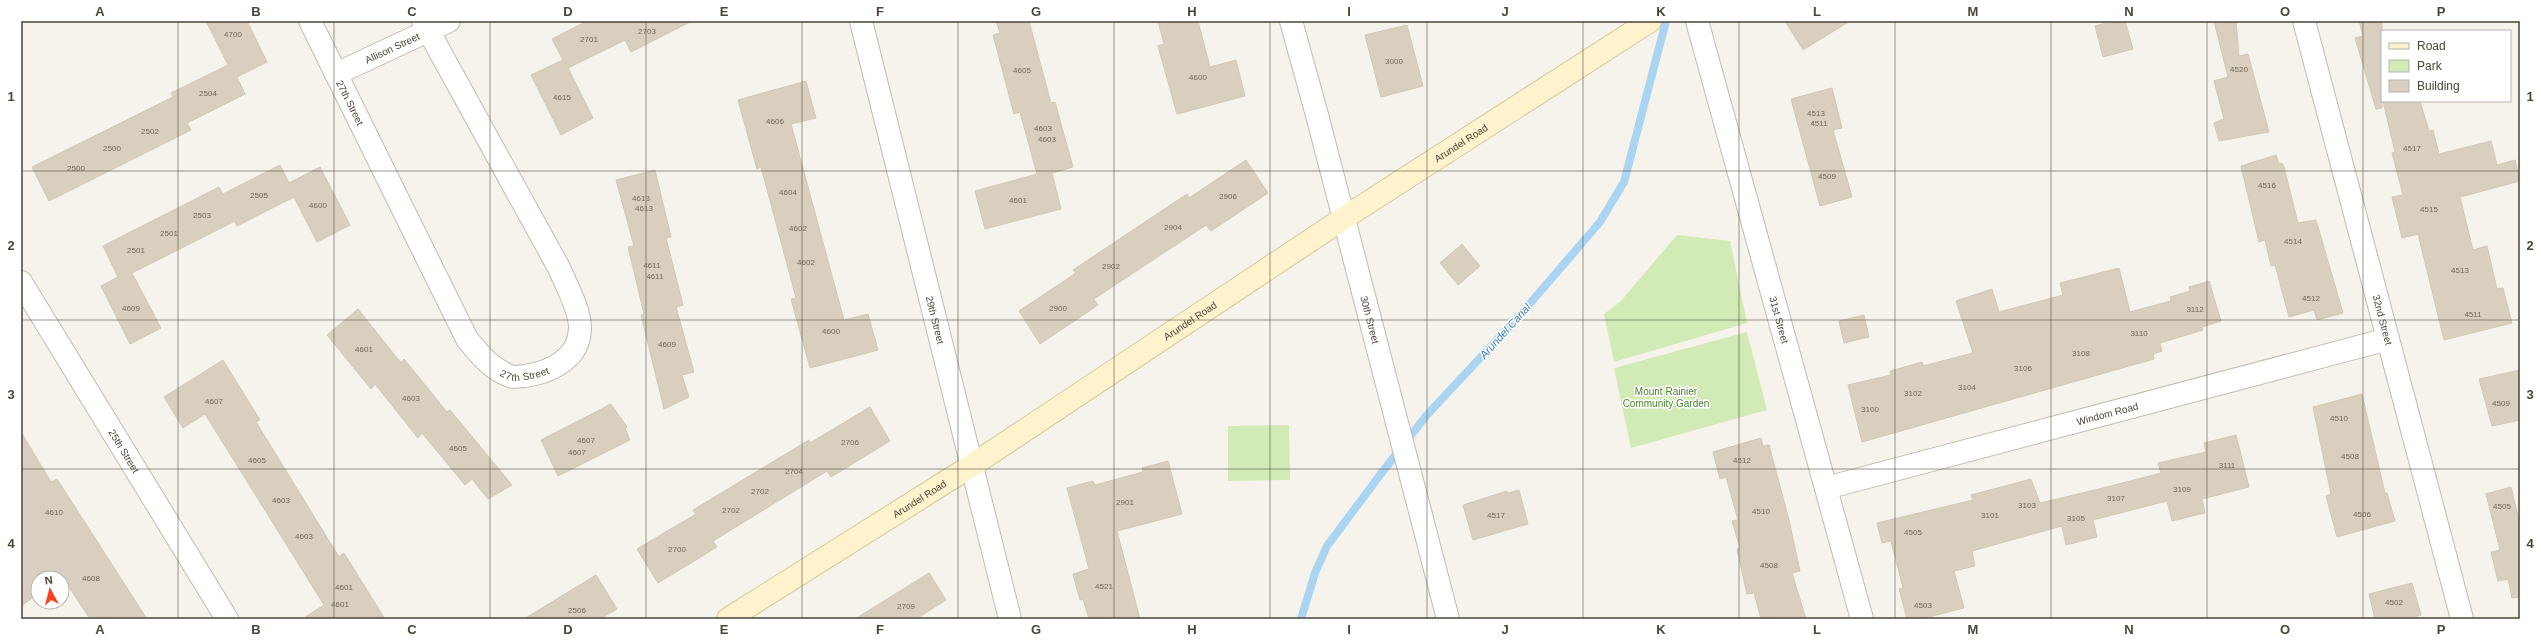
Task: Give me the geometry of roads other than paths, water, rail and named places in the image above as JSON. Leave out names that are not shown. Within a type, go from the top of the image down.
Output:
[{"type":"street","name":"27th Street","points":[[310,21],[467,340],[493,368],[513,377],[537,374],[563,363],[576,348],[580,328],[572,300],[559,268],[426,26]]},
{"type":"street","name":"Allison Street","points":[[336,74],[426,26],[449,21]]},
{"type":"street","name":"29th Street","points":[[861,21],[1010,619]]},
{"type":"street","name":"30th Street","points":[[1291,21],[1344,218],[1448,619]]},
{"type":"street","name":"Arundel Road","points":[[728,619],[971,466],[1344,218],[1650,21]]},
{"type":"street","name":"31st Street","points":[[1697,21],[1862,619]]},
{"type":"street","name":"32nd Street","points":[[2304,21],[2462,619]]},
{"type":"street","name":"25th Street","points":[[21,282],[227,619]]},
{"type":"street","name":"Windom Road","points":[[1826,488],[2388,339]]},
{"type":"waterway","name":"Arundel Canal","points":[[1301,619],[1315,573],[1327,546],[1383,471],[1426,416],[1521,314],[1600,222],[1624,182],[1666,21]]},
{"type":"park label","name":"Mount Rainier Community Garden","points":[[1666,396]]}]
